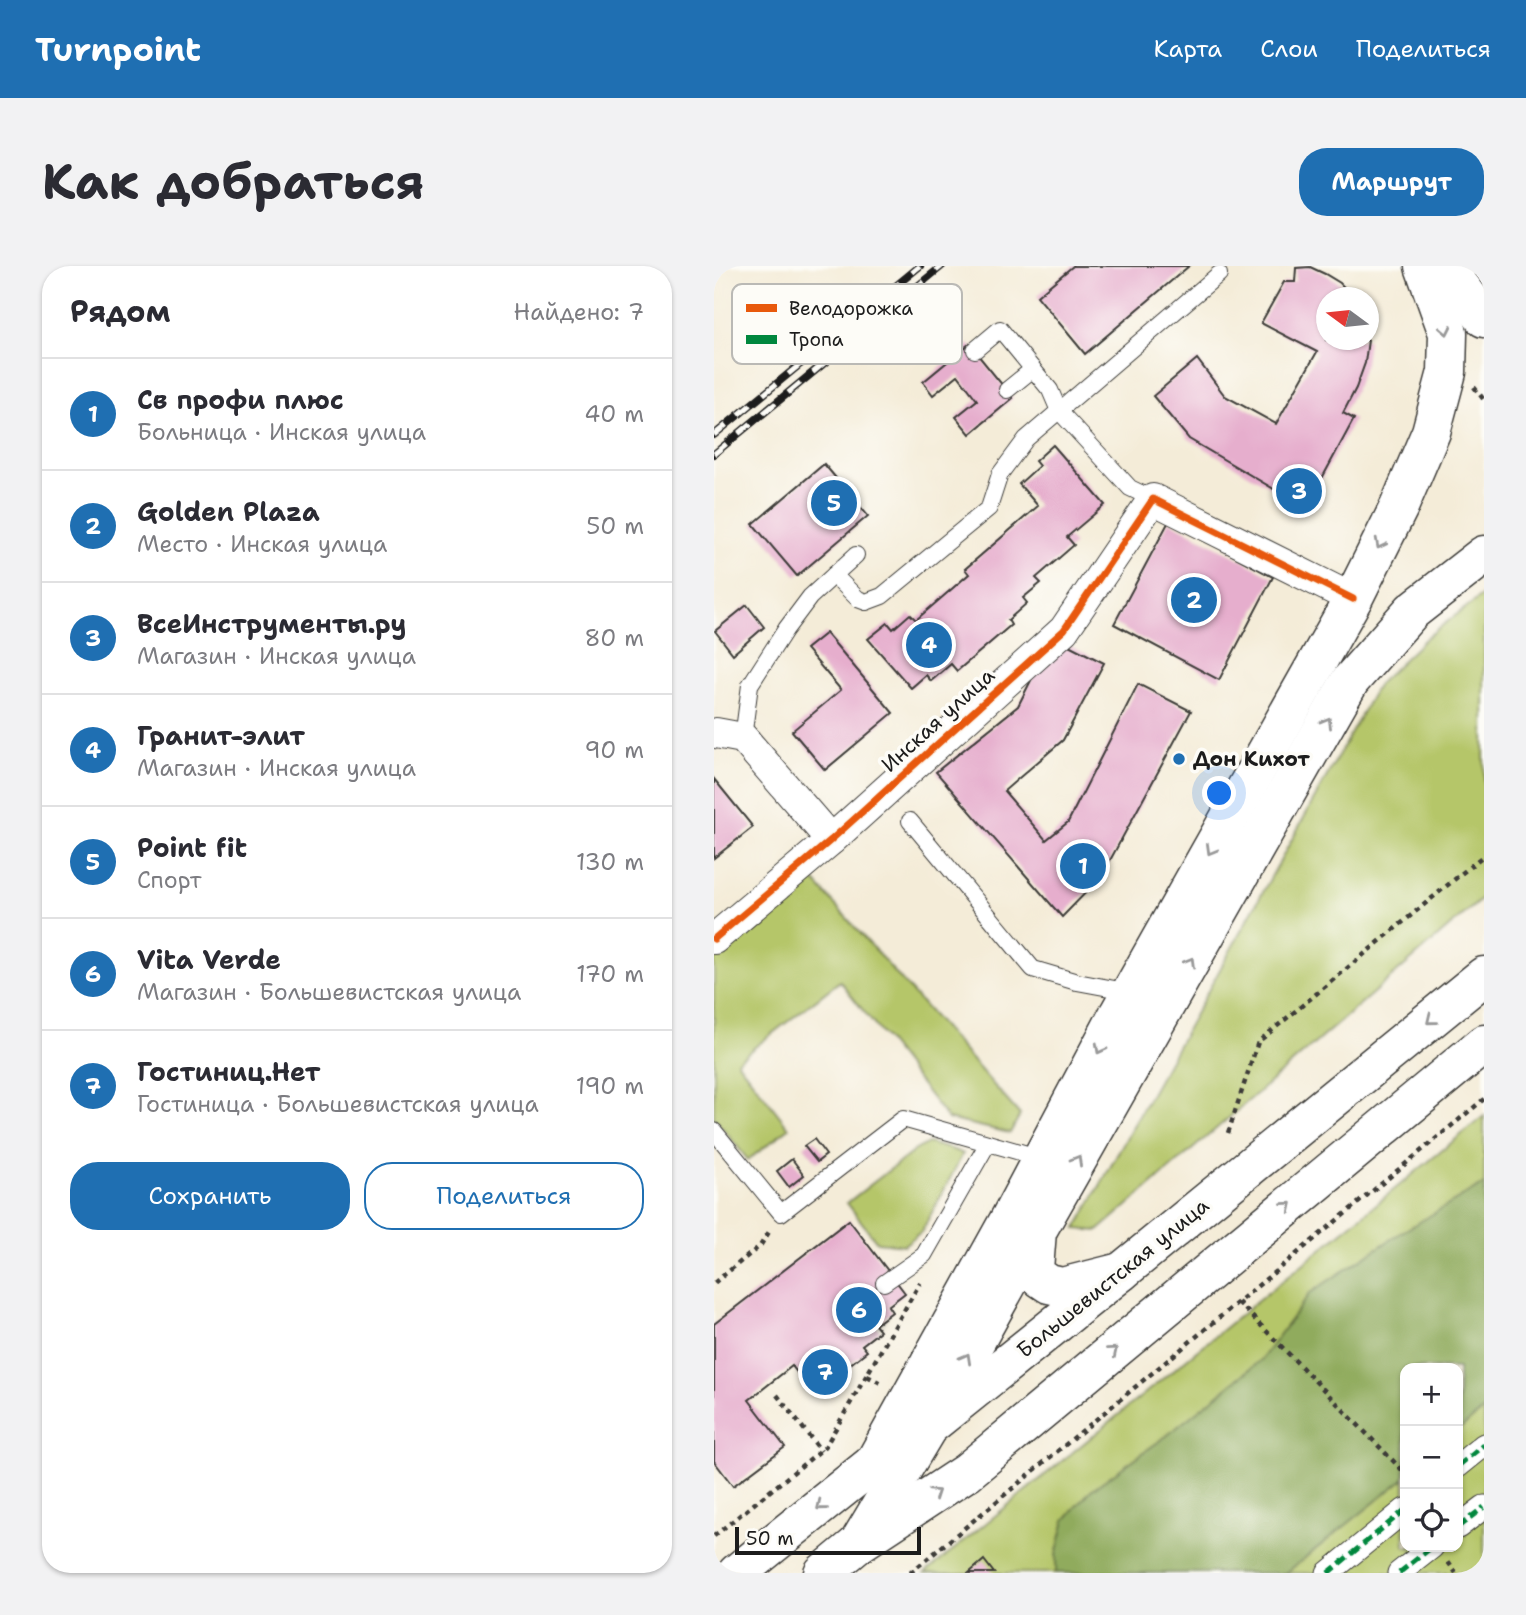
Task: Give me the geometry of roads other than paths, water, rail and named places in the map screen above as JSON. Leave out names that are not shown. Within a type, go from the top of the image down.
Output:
[{"type":"main road","points":[[874,1462],[1130,992],[1353,599],[1399,507],[1431,432],[1447,372],[1448,333],[1424,266]]},
{"type":"main road","points":[[1445,266],[1484,318]]},
{"type":"main road","points":[[858,1544],[928,1427],[1350,681],[1412,611],[1484,555]]},
{"type":"main road","name":"Большевистская улица","points":[[737,1573],[874,1462],[928,1427],[1484,976]]},
{"type":"main road","points":[[823,1573],[858,1544],[967,1472],[1484,1044]]},
{"type":"main road","points":[[1037,1231],[1034,1269],[1040,1278],[1049,1284],[1062,1287],[1121,1272]]},
{"type":"street","points":[[1153,499],[1353,599]]},
{"type":"street","name":"Инская улица","points":[[718,929],[831,840],[1064,630],[1153,499]]},
{"type":"street","points":[[725,735],[831,840]]},
{"type":"street","points":[[1463,1462],[1484,1445]]},
{"type":"street","points":[[1463,1523],[1484,1507]]},
{"type":"street","points":[[1328,1573],[1400,1514]]},
{"type":"street","points":[[1399,1573],[1426,1552]]},
{"type":"lane","points":[[834,575],[858,599],[866,602],[882,596],[989,508],[1000,474],[1026,439],[1219,274]]},
{"type":"lane","points":[[975,350],[1000,329],[1051,390],[1059,411],[1130,488],[1153,499]]},
{"type":"lane","points":[[1007,390],[1033,369]]},
{"type":"lane","points":[[725,735],[750,685],[786,629],[810,597],[856,555]]},
{"type":"lane","points":[[910,821],[1033,970],[1130,992]]},
{"type":"lane","points":[[714,1131],[780,1213],[902,1119],[1041,1158]]},
{"type":"lane","points":[[884,1283],[924,1255],[988,1143]]},
{"type":"railway","points":[[898,284],[920,266]]},
{"type":"railway","points":[[920,284],[942,266]]},
{"type":"railway","points":[[714,435],[801,364]]},
{"type":"railway","points":[[714,454],[823,364]]},
{"type":"place","name":"ВсеИнструменты.ру","points":[[1299,491]]},
{"type":"place","name":"Point fit","points":[[834,503]]},
{"type":"place","name":"Golden Plaza","points":[[1194,600]]},
{"type":"place","name":"Гранит-элит","points":[[929,645]]},
{"type":"place","name":"Дон Кихот","points":[[1179,759]]},
{"type":"place","name":"Св профи плюс","points":[[1083,866]]},
{"type":"place","name":"Vita Verde","points":[[859,1310]]},
{"type":"place","name":"Гостиниц.Нет","points":[[825,1372]]}]
